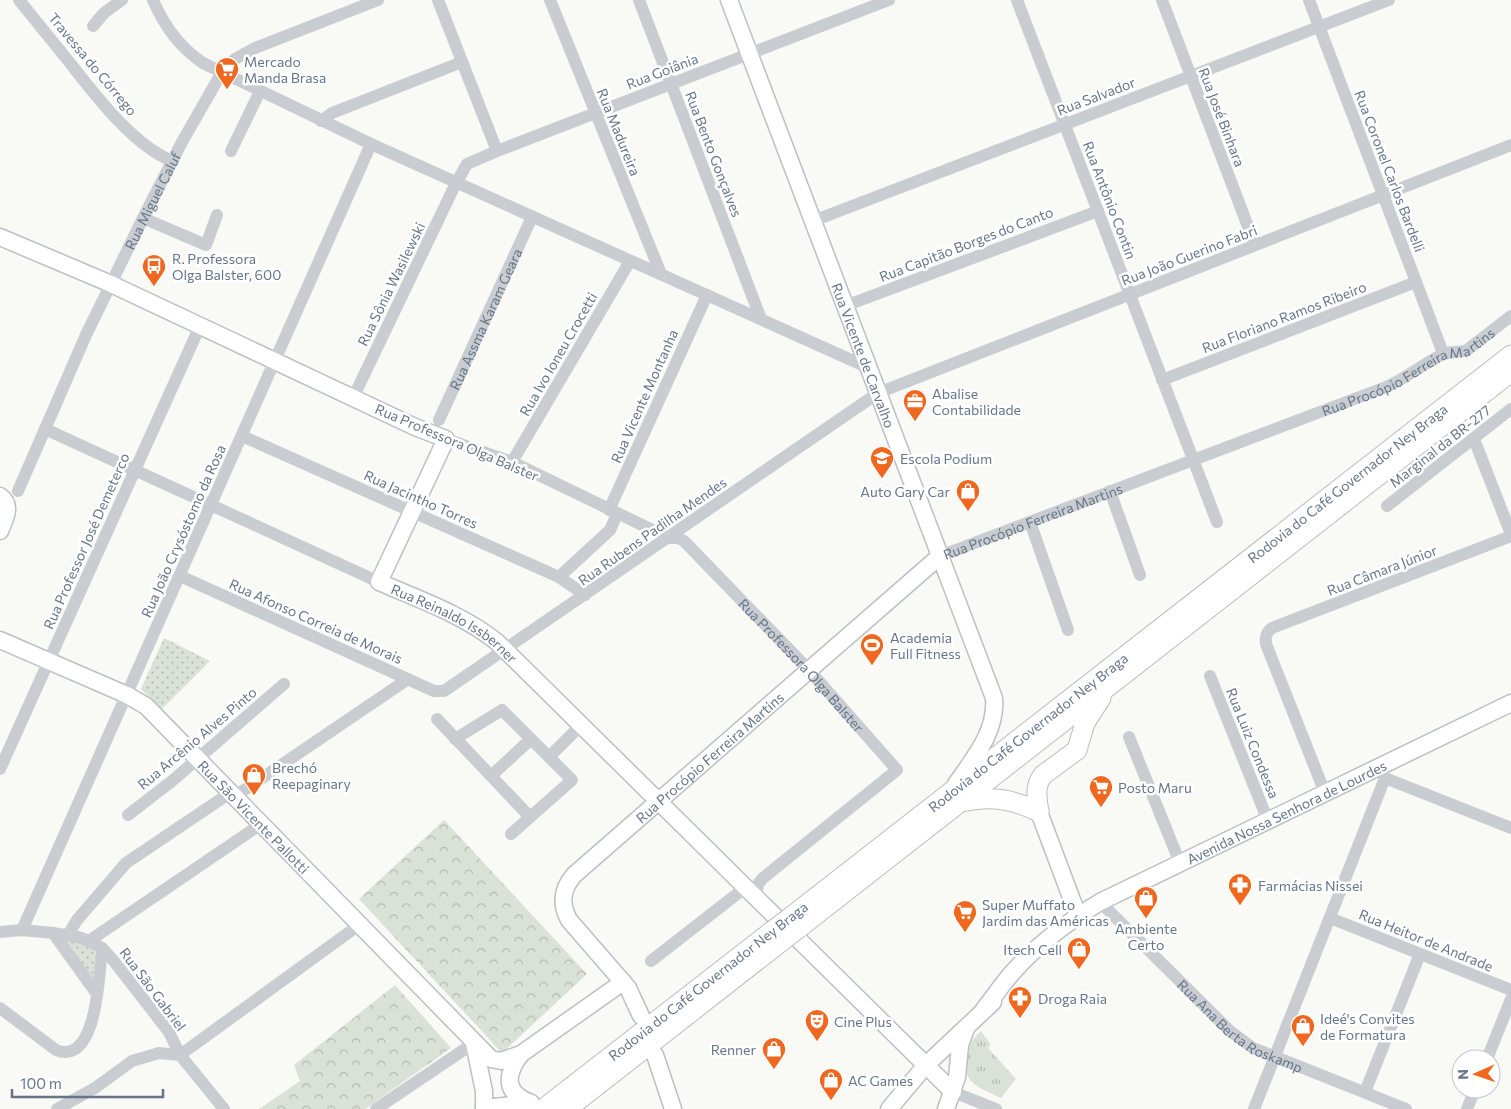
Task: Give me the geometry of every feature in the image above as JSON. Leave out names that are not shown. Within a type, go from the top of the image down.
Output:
[{"type":"highway","name":"Rodovia do Café Governador Ney Braga","points":[[566,1109],[786,929],[1511,355]]},
{"type":"highway","name":"Rodovia do Café Governador Ney Braga","points":[[954,797],[1113,682],[1511,372]]},
{"type":"highway","points":[[1039,812],[1036,792],[1038,781],[1043,775],[1077,750],[1085,723],[1113,682]]},
{"type":"highway","points":[[954,797],[1012,800],[1039,812]]},
{"type":"highway","name":"Rodovia do Café Governador Ney Braga","points":[[531,1107],[621,1048],[786,929]]},
{"type":"main road","name":"Rua Vicente de Carvalho","points":[[729,0],[994,698],[994,713],[990,729],[954,797]]},
{"type":"main road","name":"Rua Professora Olga Balster","points":[[0,237],[111,284],[446,440]]},
{"type":"main road","points":[[379,582],[446,440]]},
{"type":"main road","points":[[0,531],[7,515],[4,501]]},
{"type":"main road","name":"Rua Procópio Ferreira Martins","points":[[623,982],[569,920],[564,911],[562,902],[568,882],[658,801],[940,556]]},
{"type":"main road","name":"Rua Reinaldo Issberner","points":[[379,582],[466,621],[490,636],[953,1092]]},
{"type":"main road","name":"Rua São Vicente Pallotti","points":[[0,640],[127,694],[146,706],[487,1057],[496,1061],[506,1060],[521,1054]]},
{"type":"main road","name":"Avenida Nossa Senhora de Lourdes","points":[[889,1109],[926,1065],[1035,962],[1065,926],[1078,916],[1100,902],[1325,793],[1382,772],[1511,703]]},
{"type":"main road","points":[[1039,812],[1078,916]]},
{"type":"main road","points":[[531,1107],[515,1095],[509,1079],[512,1067],[521,1054],[623,982],[641,1016]]},
{"type":"main road","points":[[946,1109],[957,1077],[960,1045],[966,1029]]},
{"type":"main road","points":[[474,1043],[484,1090],[484,1108],[531,1107]]},
{"type":"main road","points":[[655,1055],[673,1109]]},
{"type":"main road","points":[[484,1090],[495,1088],[509,1079]]},
{"type":"main road","points":[[904,1092],[914,1087],[928,1084],[939,1085],[953,1092]]},
{"type":"street","name":"Travessa do Córrego","points":[[19,0],[89,87],[115,116],[156,153],[172,161]]},
{"type":"street","points":[[93,26],[104,13],[122,0]]},
{"type":"street","points":[[152,0],[164,25],[183,48],[203,63],[321,121],[456,183],[869,368]]},
{"type":"street","name":"Rua Miguel Caluf","points":[[18,491],[74,362],[143,218],[172,161],[222,72],[235,59],[255,48],[378,0]]},
{"type":"street","points":[[438,0],[497,150]]},
{"type":"street","name":"Rua Madureira","points":[[550,0],[662,274]]},
{"type":"street","name":"Rua Bento Gonçalves","points":[[639,0],[762,319]]},
{"type":"street","name":"Rua Goiânia","points":[[456,183],[467,164],[497,150],[750,54],[876,2],[889,0]]},
{"type":"street","name":"Rua Antônio Contin","points":[[1018,0],[1217,522]]},
{"type":"street","name":"Rua José Binhara","points":[[1162,0],[1255,245]]},
{"type":"street","name":"Rua Coronel Carlos Bardelli","points":[[1309,0],[1443,353]]},
{"type":"street","name":"Rua Salvador","points":[[813,221],[1389,0]]},
{"type":"street","points":[[321,121],[332,113],[462,62]]},
{"type":"street","points":[[231,151],[260,91]]},
{"type":"street","name":"Rua João Crysóstomo da Rosa","points":[[22,930],[371,144]]},
{"type":"street","name":"Rua João Guerino Fabri","points":[[878,393],[1511,144]]},
{"type":"street","name":"Rua Sônia Wasilewski","points":[[353,398],[456,183]]},
{"type":"street","name":"Rua Capitão Borges do Canto","points":[[845,306],[1098,211]]},
{"type":"street","points":[[143,218],[206,245],[217,215]]},
{"type":"street","name":"Rua Assma Karam Geara","points":[[439,420],[532,216]]},
{"type":"street","name":"Rua Ivo Ioneu Crocetti","points":[[512,462],[630,260]]},
{"type":"street","name":"Rua Floriano Ramos Ribeiro","points":[[1162,380],[1416,282]]},
{"type":"street","name":"Rua Vicente Montanha","points":[[559,577],[610,530],[613,512],[707,295]]},
{"type":"street","name":"Rua Procópio Ferreira Martins","points":[[940,556],[1386,387],[1410,375],[1443,353],[1460,353],[1467,350],[1511,316]]},
{"type":"street","name":"Rua Professor José Demeterco","points":[[0,769],[200,326]]},
{"type":"street","name":"Rua Rubens Padilha Mendes","points":[[441,692],[448,690],[506,651],[878,393]]},
{"type":"street","name":"Marginal da BR-277","points":[[1388,506],[1511,409]]},
{"type":"street","name":"Rua Reinaldo Issberner","points":[[45,429],[379,582]]},
{"type":"street","name":"Rua Jacintho Torres","points":[[242,436],[559,577],[586,595]]},
{"type":"street","points":[[1474,439],[1511,535]]},
{"type":"street","name":"Rua Professora Olga Balster","points":[[446,440],[512,462],[669,538],[678,538],[684,541],[809,670],[897,770],[763,878],[751,892]]},
{"type":"street","points":[[1110,491],[1140,574]]},
{"type":"street","points":[[1030,522],[1068,630]]},
{"type":"street","name":"Rua Câmara Júnior","points":[[1325,793],[1266,644],[1266,634],[1272,628],[1511,535]]},
{"type":"street","name":"Rua Afonso Correia de Morais","points":[[180,576],[408,679],[441,692]]},
{"type":"street","name":"Rua Luiz Condessa","points":[[1210,676],[1268,821]]},
{"type":"street","points":[[68,936],[77,920],[126,863],[135,856],[232,795],[408,679]]},
{"type":"street","name":"Rua Arcênio Alves Pinto","points":[[128,815],[198,759],[284,684]]},
{"type":"street","points":[[455,739],[502,710],[572,780],[511,834]]},
{"type":"street","points":[[437,719],[530,817]]},
{"type":"street","points":[[549,757],[581,725]]},
{"type":"street","points":[[1129,737],[1180,863]]},
{"type":"street","points":[[490,776],[531,739]]},
{"type":"street","points":[[1254,1109],[1330,918],[1382,772],[1511,828]]},
{"type":"street","points":[[90,941],[261,824]]},
{"type":"street","points":[[651,961],[751,892]]},
{"type":"street","name":"Rua Ana Berta Roskamp","points":[[1100,902],[1237,1037],[1253,1048],[1406,1109]]},
{"type":"street","name":"Rua Heitor de Andrade","points":[[1330,918],[1511,990]]},
{"type":"street","points":[[57,1109],[95,1088],[132,1060],[159,1053],[180,1055],[358,925]]},
{"type":"street","name":"Rua São Gabriel","points":[[0,932],[22,930],[53,933],[90,941],[102,948],[169,1032],[180,1055],[224,1109]]},
{"type":"street","points":[[53,933],[97,994]]},
{"type":"street","points":[[0,1008],[56,1050],[68,1053],[81,1042],[89,1031],[95,1014],[102,948]]},
{"type":"street","points":[[1364,1092],[1420,954]]},
{"type":"street","points":[[1491,1049],[1511,999]]},
{"type":"street","points":[[376,1109],[474,1043]]},
{"type":"street","points":[[953,1092],[996,1109]]},
{"type":"green space","points":[[164,638],[210,661],[162,709],[141,689]]},
{"type":"green space","points":[[444,820],[587,974],[502,1053],[359,899]]},
{"type":"green space","points":[[66,940],[94,948],[93,980],[66,944]]},
{"type":"green space","points":[[395,985],[451,1048],[365,1109],[259,1109],[300,1081],[294,1065]]},
{"type":"green space","points":[[981,1031],[991,1045],[988,1048],[1016,1079],[1001,1098],[976,1086],[967,1074],[970,1046]]},
{"type":"place","name":"Mercado Manda Brasa","points":[[227,90]]},
{"type":"place","name":"R. Professora Olga Balster, 600","points":[[154,287]]},
{"type":"place","name":"Abalise Contabilidade","points":[[915,422]]},
{"type":"place","name":"Escola Podium","points":[[882,479]]},
{"type":"place","name":"Auto Gary Car","points":[[968,512]]},
{"type":"place","name":"Academia Full Fitness","points":[[872,666]]},
{"type":"place","name":"Brechó Reepaginary","points":[[254,796]]},
{"type":"place","name":"Posto Maru","points":[[1101,808]]},
{"type":"place","name":"Farmácias Nissei","points":[[1240,906]]},
{"type":"place","name":"Ambiente Certo","points":[[1146,919]]},
{"type":"place","name":"Super Muffato Jardim das Américas","points":[[965,933]]},
{"type":"place","name":"Itech Cell","points":[[1079,970]]},
{"type":"place","name":"Droga Raia","points":[[1020,1019]]},
{"type":"place","name":"Cine Plus","points":[[817,1042]]},
{"type":"place","name":"Ideé's Convites de Formatura","points":[[1303,1047]]},
{"type":"place","name":"Renner","points":[[774,1070]]},
{"type":"place","name":"AC Games","points":[[831,1101]]}]
